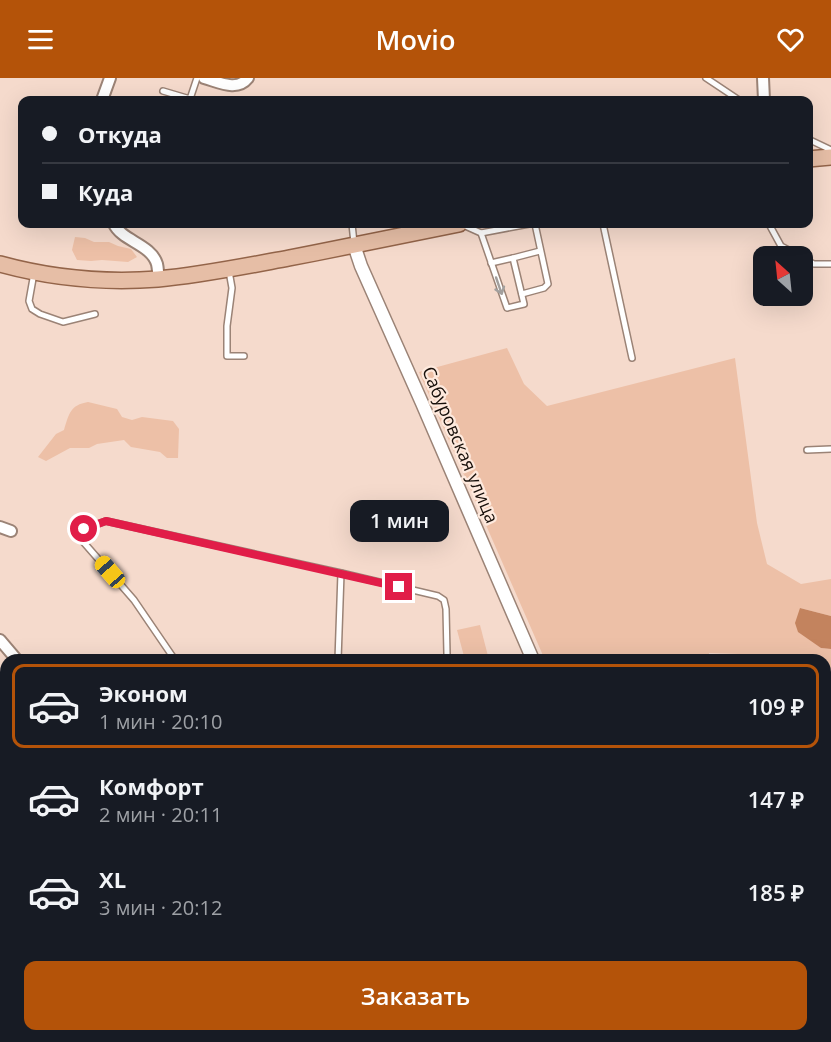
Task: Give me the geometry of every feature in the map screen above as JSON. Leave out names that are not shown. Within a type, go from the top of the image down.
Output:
[{"type":"main road","points":[[813,159],[831,157]]},
{"type":"main road","points":[[0,264],[73,278],[159,279],[228,270],[439,228]]},
{"type":"street","points":[[103,96],[110,78]]},
{"type":"street","points":[[204,78],[238,86],[248,78]]},
{"type":"street","points":[[763,78],[764,96]]},
{"type":"street","points":[[116,228],[151,254],[157,263],[159,279]]},
{"type":"street","name":"Сабуровская улица","points":[[354,245],[361,266],[530,654]]},
{"type":"street","points":[[0,527],[11,531]]},
{"type":"street","points":[[0,640],[12,654]]},
{"type":"lane","points":[[191,96],[197,78]]},
{"type":"lane","points":[[706,78],[733,96]]},
{"type":"lane","points":[[163,91],[180,96]]},
{"type":"lane","points":[[813,141],[831,150]]},
{"type":"lane","points":[[352,228],[354,245]]},
{"type":"lane","points":[[469,228],[481,233],[508,228]]},
{"type":"lane","points":[[522,294],[544,288],[548,284],[536,228]]},
{"type":"lane","points":[[604,228],[632,358]]},
{"type":"lane","points":[[771,228],[781,246]]},
{"type":"lane","points":[[481,233],[507,308],[524,304],[513,258]]},
{"type":"lane","points":[[491,263],[540,252]]},
{"type":"lane","points":[[813,263],[831,264]]},
{"type":"lane","points":[[228,270],[232,288],[227,326],[227,356],[244,356]]},
{"type":"lane","points":[[35,271],[29,301],[32,309],[63,322],[95,314]]},
{"type":"lane","points":[[807,450],[831,449]]},
{"type":"lane","points":[[171,654],[134,600],[79,537],[84,529],[106,521],[438,596],[444,600],[446,609],[447,654]]},
{"type":"lane","points":[[338,654],[342,573]]},
{"type":"shaded area","points":[[75,237],[94,242],[109,242],[131,249],[137,257],[128,262],[77,260],[72,250]]},
{"type":"shaded area","points":[[507,348],[524,384],[547,406],[735,358],[757,523],[767,564],[801,584],[831,579],[831,616],[800,608],[821,648],[831,649],[831,654],[542,654],[419,372]]},
{"type":"shaded area","points":[[88,402],[117,409],[122,417],[132,420],[142,417],[173,421],[179,429],[178,458],[167,458],[160,452],[131,447],[124,440],[97,444],[89,448],[70,448],[46,461],[38,457],[56,434],[64,430],[74,408]]},
{"type":"shaded area","points":[[800,608],[831,616],[831,649],[821,648],[798,632],[795,623]]},
{"type":"shaded area","points":[[480,625],[487,654],[463,654],[457,630]]},
{"type":"route","points":[[84,529],[106,521],[399,587]]}]
